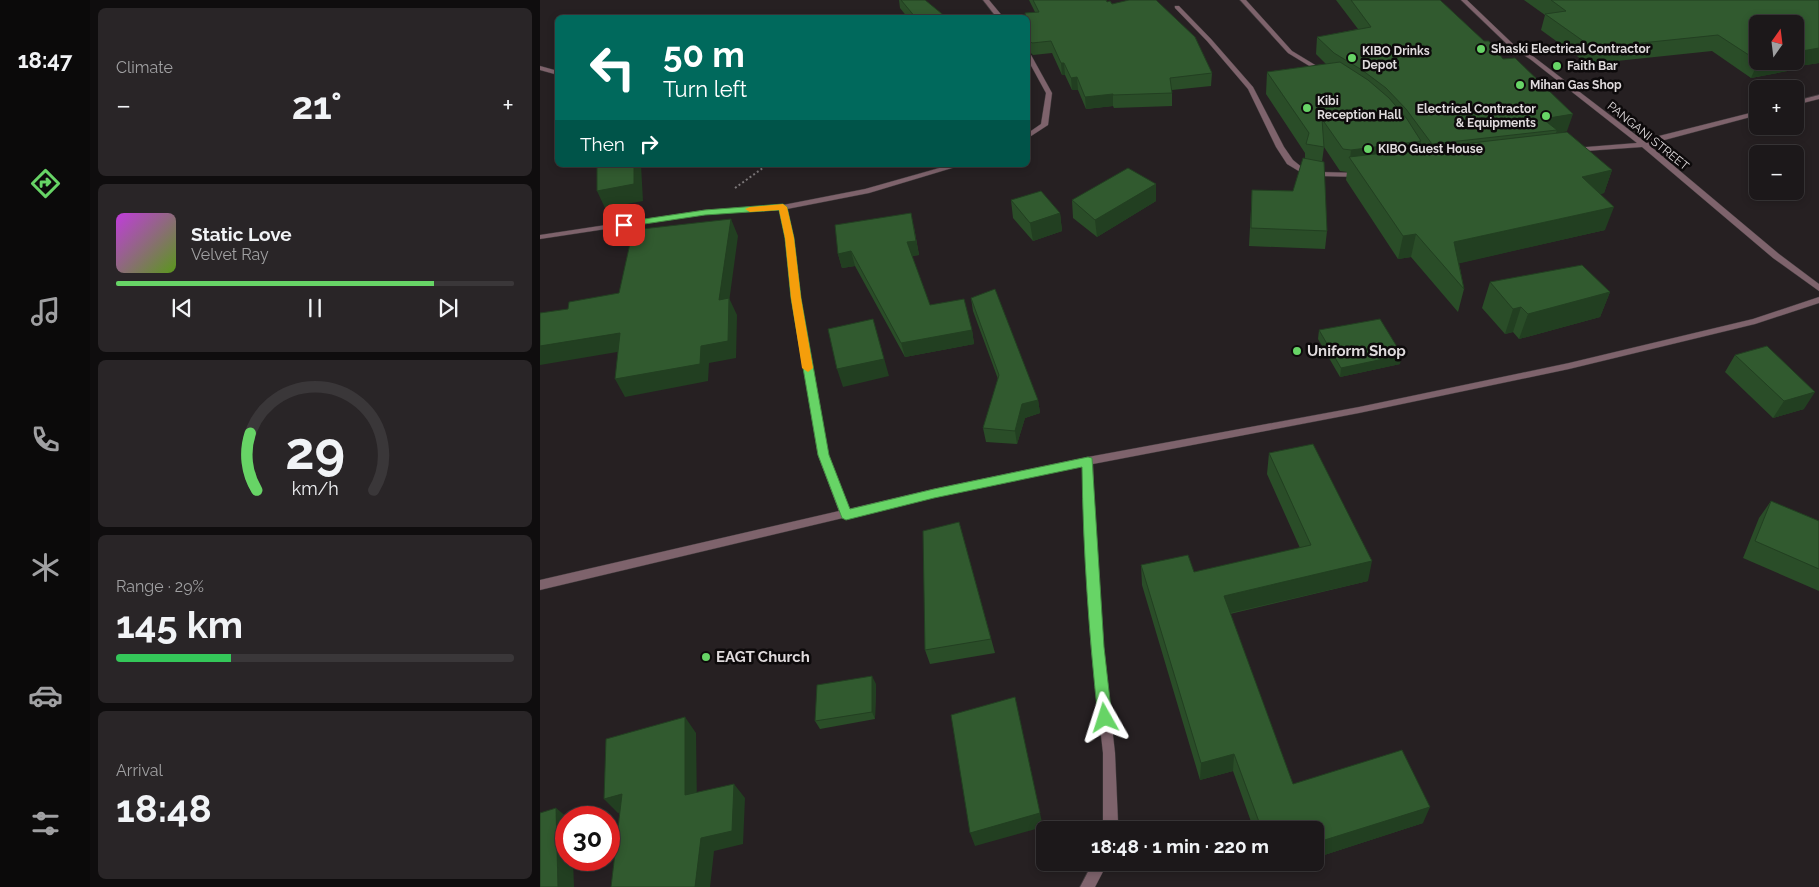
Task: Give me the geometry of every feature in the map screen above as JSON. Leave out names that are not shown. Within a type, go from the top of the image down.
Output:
[{"type":"street","points":[[986,0],[998,15]]},
{"type":"street","points":[[1243,0],[1290,52],[1330,76]]},
{"type":"street","name":"PANGANI STREET","points":[[1464,0],[1511,45],[1532,58],[1644,145],[1776,256],[1819,288]]},
{"type":"street","points":[[1177,7],[1251,88],[1280,147],[1290,162],[1302,171],[1320,174],[1365,174]]},
{"type":"street","points":[[1030,59],[1048,93],[1044,125],[1030,135]]},
{"type":"street","points":[[540,68],[555,72]]},
{"type":"street","points":[[1804,101],[1819,97]]},
{"type":"street","points":[[1564,151],[1644,145],[1654,140],[1749,115]]},
{"type":"street","points":[[540,237],[705,212],[783,207],[866,191],[951,167]]},
{"type":"street","points":[[783,207],[790,238],[796,298],[823,455],[846,515]]},
{"type":"street","points":[[540,585],[934,493],[1088,461],[1359,410],[1569,366],[1746,323],[1819,300]]},
{"type":"street","points":[[1088,461],[1089,534],[1097,647],[1109,753],[1111,821]]},
{"type":"street","points":[[1087,887],[1096,871]]},
{"type":"building","points":[[901,0],[925,0],[943,15],[914,15]]},
{"type":"building","points":[[1033,0],[1106,0],[1112,4],[1129,0],[1156,0],[1195,37],[1212,73],[1170,78],[1172,93],[1113,94],[1085,97],[1077,77],[1071,78],[1064,63],[1061,63],[1051,41],[1032,43],[1030,41],[1030,15],[1025,15],[1025,13],[1039,12]]},
{"type":"building","points":[[1351,0],[1440,0],[1484,41],[1489,41],[1503,59],[1515,58],[1573,114],[1543,119],[1557,130],[1432,144],[1406,109],[1386,88],[1362,70],[1334,53],[1317,37],[1371,27]]},
{"type":"building","points":[[1551,0],[1819,0],[1819,48],[1804,51],[1804,15],[1749,15],[1749,55],[1718,35],[1593,48],[1545,14],[1566,11]]},
{"type":"building","points":[[1340,62],[1368,80],[1389,98],[1407,119],[1421,141],[1351,150],[1343,149],[1322,119],[1324,147],[1306,144],[1309,133],[1267,72]]},
{"type":"building","points":[[1567,132],[1612,170],[1582,177],[1614,207],[1454,242],[1464,289],[1416,234],[1403,236],[1349,157]]},
{"type":"building","points":[[1303,158],[1324,162],[1327,231],[1251,228],[1252,190],[1293,191]]},
{"type":"building","points":[[597,167],[634,167],[634,184],[597,191]]},
{"type":"building","points":[[1128,168],[1156,184],[1095,220],[1072,200]]},
{"type":"building","points":[[1041,191],[1060,213],[1030,223],[1011,200]]},
{"type":"building","points":[[911,213],[916,241],[907,242],[930,305],[964,299],[972,330],[901,343],[851,251],[838,254],[835,225]]},
{"type":"building","points":[[731,219],[719,300],[729,298],[728,341],[701,346],[700,364],[615,379],[620,333],[540,346],[540,313],[568,309],[569,302],[619,293],[633,230]]},
{"type":"building","points":[[1582,265],[1610,292],[1528,314],[1521,307],[1513,309],[1490,282]]},
{"type":"building","points":[[995,289],[1038,400],[1022,404],[1015,431],[983,428],[999,375],[971,298]]},
{"type":"building","points":[[873,319],[884,359],[837,369],[828,329]]},
{"type":"building","points":[[1380,319],[1402,355],[1341,368],[1319,330]]},
{"type":"building","points":[[1767,346],[1815,392],[1784,401],[1735,355]]},
{"type":"building","points":[[1313,444],[1372,561],[1224,596],[1293,784],[1402,750],[1430,807],[1324,840],[1324,821],[1259,821],[1234,754],[1201,763],[1141,565],[1188,555],[1194,572],[1311,545],[1269,453]]},
{"type":"building","points":[[1771,501],[1819,521],[1819,569],[1755,541]]},
{"type":"building","points":[[959,522],[991,639],[925,650],[923,531]]},
{"type":"building","points":[[872,676],[872,712],[815,721],[817,685]]},
{"type":"building","points":[[1015,697],[1040,813],[970,833],[951,715]]},
{"type":"building","points":[[685,717],[685,795],[734,784],[732,831],[701,838],[695,887],[611,887],[613,871],[620,871],[620,811],[622,794],[604,799],[606,739]]},
{"type":"building","points":[[555,808],[555,871],[558,871],[558,887],[540,887],[540,813]]},
{"type":"slow traffic","points":[[750,209],[783,207],[790,238],[796,298],[808,368]]},
{"type":"place","name":"Shaski Electrical Contractor","points":[[1481,49]]},
{"type":"place","name":"KIBO Drinks Depot","points":[[1352,58]]},
{"type":"place","name":"Faith Bar","points":[[1557,66]]},
{"type":"place","name":"Mihan Gas Shop","points":[[1520,85]]},
{"type":"place","name":"Kibi Reception Hall","points":[[1307,108]]},
{"type":"place","name":"Electrical Contractor & Equipments","points":[[1546,116]]},
{"type":"place","name":"KIBO Guest House","points":[[1368,149]]},
{"type":"place","name":"Uniform Shop","points":[[1297,351]]},
{"type":"place","name":"EAGT Church","points":[[706,657]]},
{"type":"route","points":[[624,225],[705,212],[783,207],[790,238],[796,298],[823,455],[846,515],[934,493],[1088,461],[1089,534],[1097,647],[1105,718]]}]
